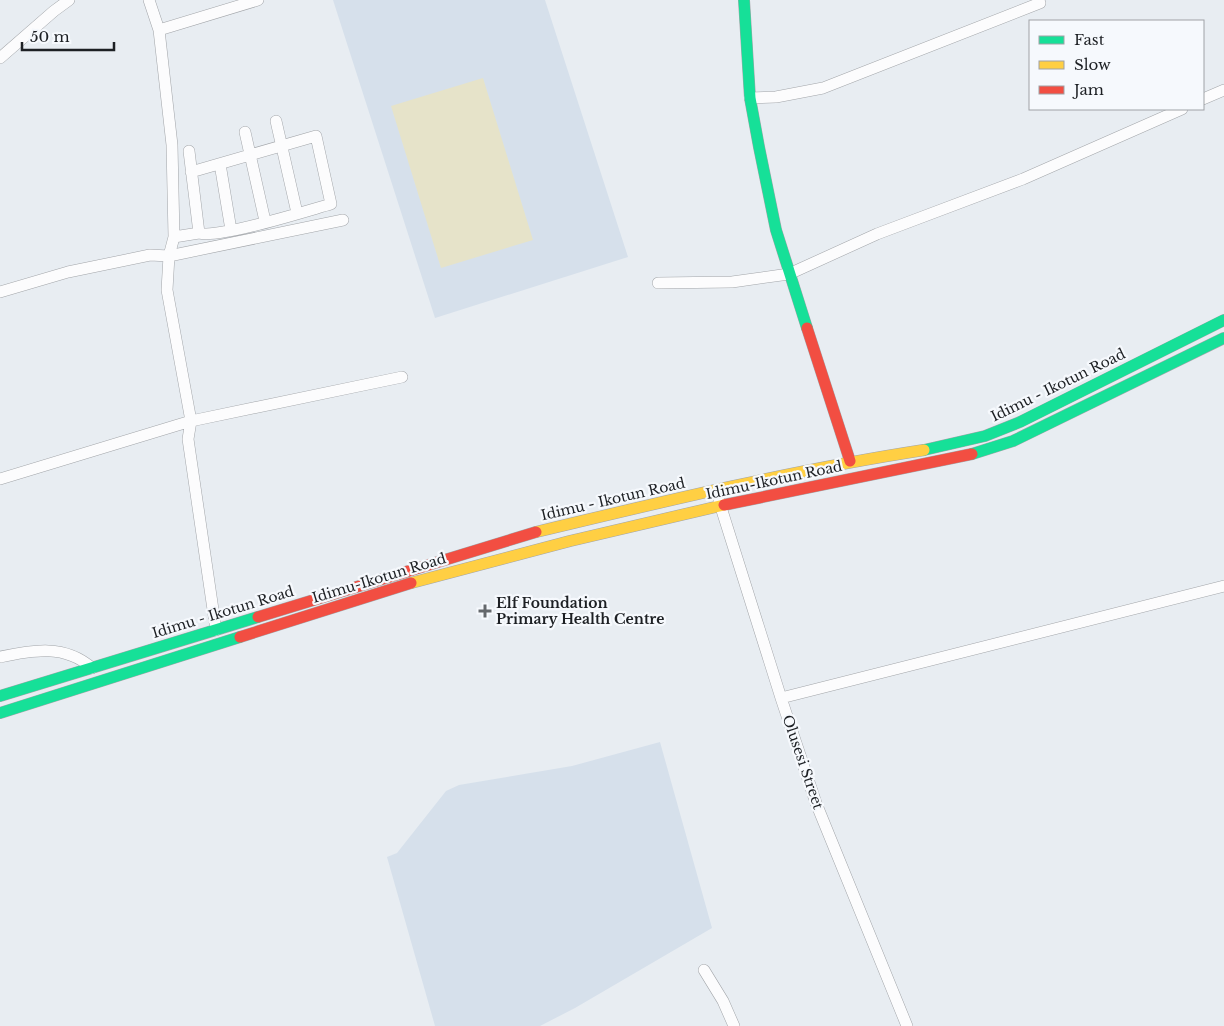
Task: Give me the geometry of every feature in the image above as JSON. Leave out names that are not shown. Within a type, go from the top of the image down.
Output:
[{"type":"main road","points":[[744,0],[750,98],[776,230],[836,412],[850,461]]},
{"type":"main road","name":"Idimu - Ikotun Road","points":[[0,696],[528,534],[622,511],[850,461],[928,449],[985,436],[1020,422],[1224,320]]},
{"type":"main road","name":"Idimu-Ikotun Road","points":[[0,713],[453,571],[545,547],[720,506],[984,451],[1013,441],[1046,426],[1224,338]]},
{"type":"main road","points":[[255,618],[258,631]]},
{"type":"street","points":[[0,58],[69,0]]},
{"type":"street","points":[[149,0],[159,30],[172,145],[174,237],[169,256],[167,290],[191,421],[188,439],[216,630]]},
{"type":"street","points":[[159,30],[258,0]]},
{"type":"street","points":[[750,98],[776,97],[823,88],[1040,4]]},
{"type":"street","points":[[1204,100],[1224,90]]},
{"type":"street","points":[[658,283],[732,282],[789,274],[877,234],[1023,179],[1180,110]]},
{"type":"street","points":[[276,120],[297,213]]},
{"type":"street","points":[[245,132],[265,221]]},
{"type":"street","points":[[174,237],[198,233],[205,235],[230,230],[331,204],[316,136],[192,172]]},
{"type":"street","points":[[189,151],[198,233]]},
{"type":"street","points":[[220,164],[230,230]]},
{"type":"street","points":[[0,292],[68,272],[150,255],[169,256],[343,220]]},
{"type":"street","points":[[0,479],[191,421],[402,377]]},
{"type":"street","name":"Olusesi Street","points":[[717,490],[720,506],[816,803],[907,1026]]},
{"type":"street","points":[[781,698],[1224,586]]},
{"type":"street","points":[[0,657],[32,650],[58,651],[83,661],[92,668]]},
{"type":"street","points":[[704,970],[723,1001],[734,1026]]},
{"type":"shaded area","points":[[333,0],[545,0],[628,257],[435,318]]},
{"type":"shaded area","points":[[483,78],[533,240],[441,268],[391,106]]},
{"type":"shaded area","points":[[660,742],[712,928],[575,1008],[540,1026],[435,1026],[387,857],[397,853],[446,791],[459,785],[572,766]]},
{"type":"traffic: fast","points":[[744,0],[750,98],[759,147],[776,230],[807,328]]},
{"type":"traffic: fast","points":[[924,450],[985,436],[1020,422],[1224,320]]},
{"type":"traffic: fast","points":[[972,454],[1013,441],[1224,338]]},
{"type":"traffic: fast","points":[[0,696],[258,617]]},
{"type":"traffic: fast","points":[[0,713],[240,637]]},
{"type":"traffic: slow","points":[[536,532],[778,477],[924,450]]},
{"type":"traffic: slow","points":[[411,583],[570,541],[724,505]]},
{"type":"traffic: jam","points":[[807,328],[850,461]]},
{"type":"traffic: jam","points":[[724,505],[972,454]]},
{"type":"traffic: jam","points":[[258,617],[536,532]]},
{"type":"traffic: jam","points":[[240,637],[411,583]]},
{"type":"place","name":"Elf Foundation Primary Health Centre","points":[[485,611]]}]
